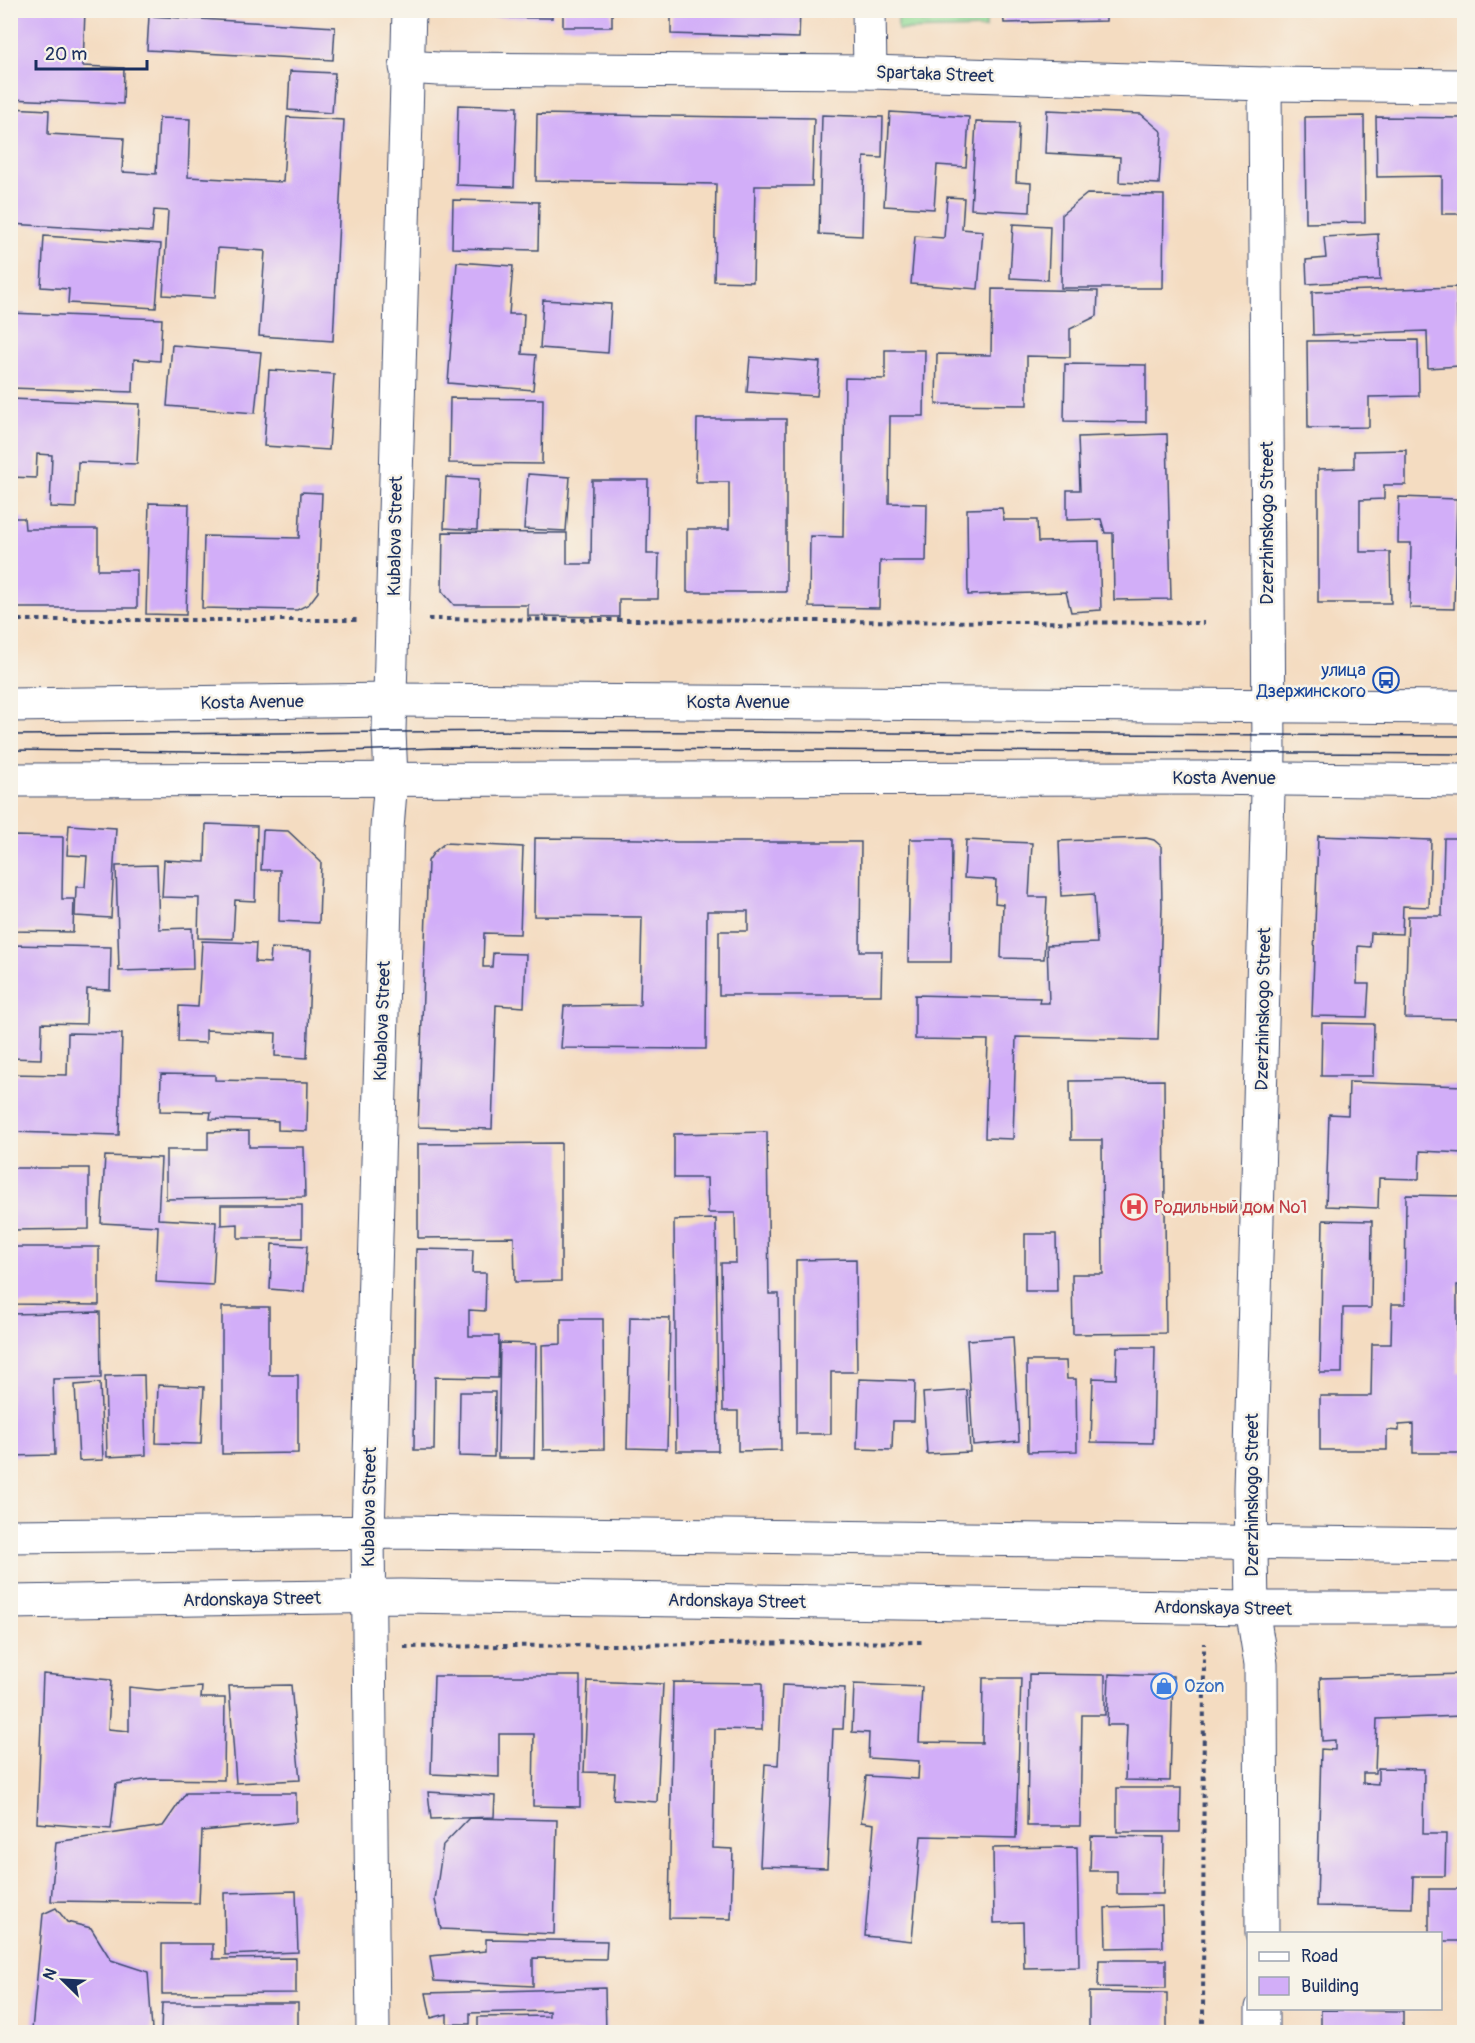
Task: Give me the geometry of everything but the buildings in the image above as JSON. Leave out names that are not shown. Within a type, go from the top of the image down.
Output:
[{"type":"main road","name":"Kubalova Street","points":[[373,2032],[368,1533],[387,828],[392,779],[389,749],[390,700],[408,10]]},
{"type":"main road","points":[[869,10],[870,72]]},
{"type":"main road","name":"Spartaka Street","points":[[406,67],[870,72],[1265,84],[1464,86]]},
{"type":"main road","name":"Dzerzhinskogo Street","points":[[1262,1932],[1261,1664],[1252,1608],[1250,1490],[1268,829],[1265,84]]},
{"type":"main road","name":"Kosta Avenue","points":[[10,705],[390,700],[1464,707]]},
{"type":"main road","name":"Kosta Avenue","points":[[10,780],[1267,779],[1464,781]]},
{"type":"main road","points":[[10,1536],[368,1533],[1464,1545]]},
{"type":"main road","name":"Ardonskaya Street","points":[[10,1602],[401,1596],[1252,1608],[1464,1608]]},
{"type":"main road","points":[[1262,2010],[1262,2032]]},
{"type":"path","points":[[10,620],[393,618],[1204,624]]},
{"type":"path","points":[[1203,2032],[1204,1639]]},
{"type":"path","points":[[400,1647],[928,1642]]},
{"type":"green space","points":[[898,11],[986,11],[986,28],[898,30]]},
{"type":"tram line","points":[[10,735],[524,731],[1464,736]]},
{"type":"tram line","points":[[10,750],[284,753],[438,748],[1464,754]]},
{"type":"place","name":"улица Дзержинского","points":[[1386,680]]},
{"type":"place","name":"Родильный дом №1","points":[[1134,1207]]},
{"type":"place","name":"Ozon","points":[[1164,1686]]}]
